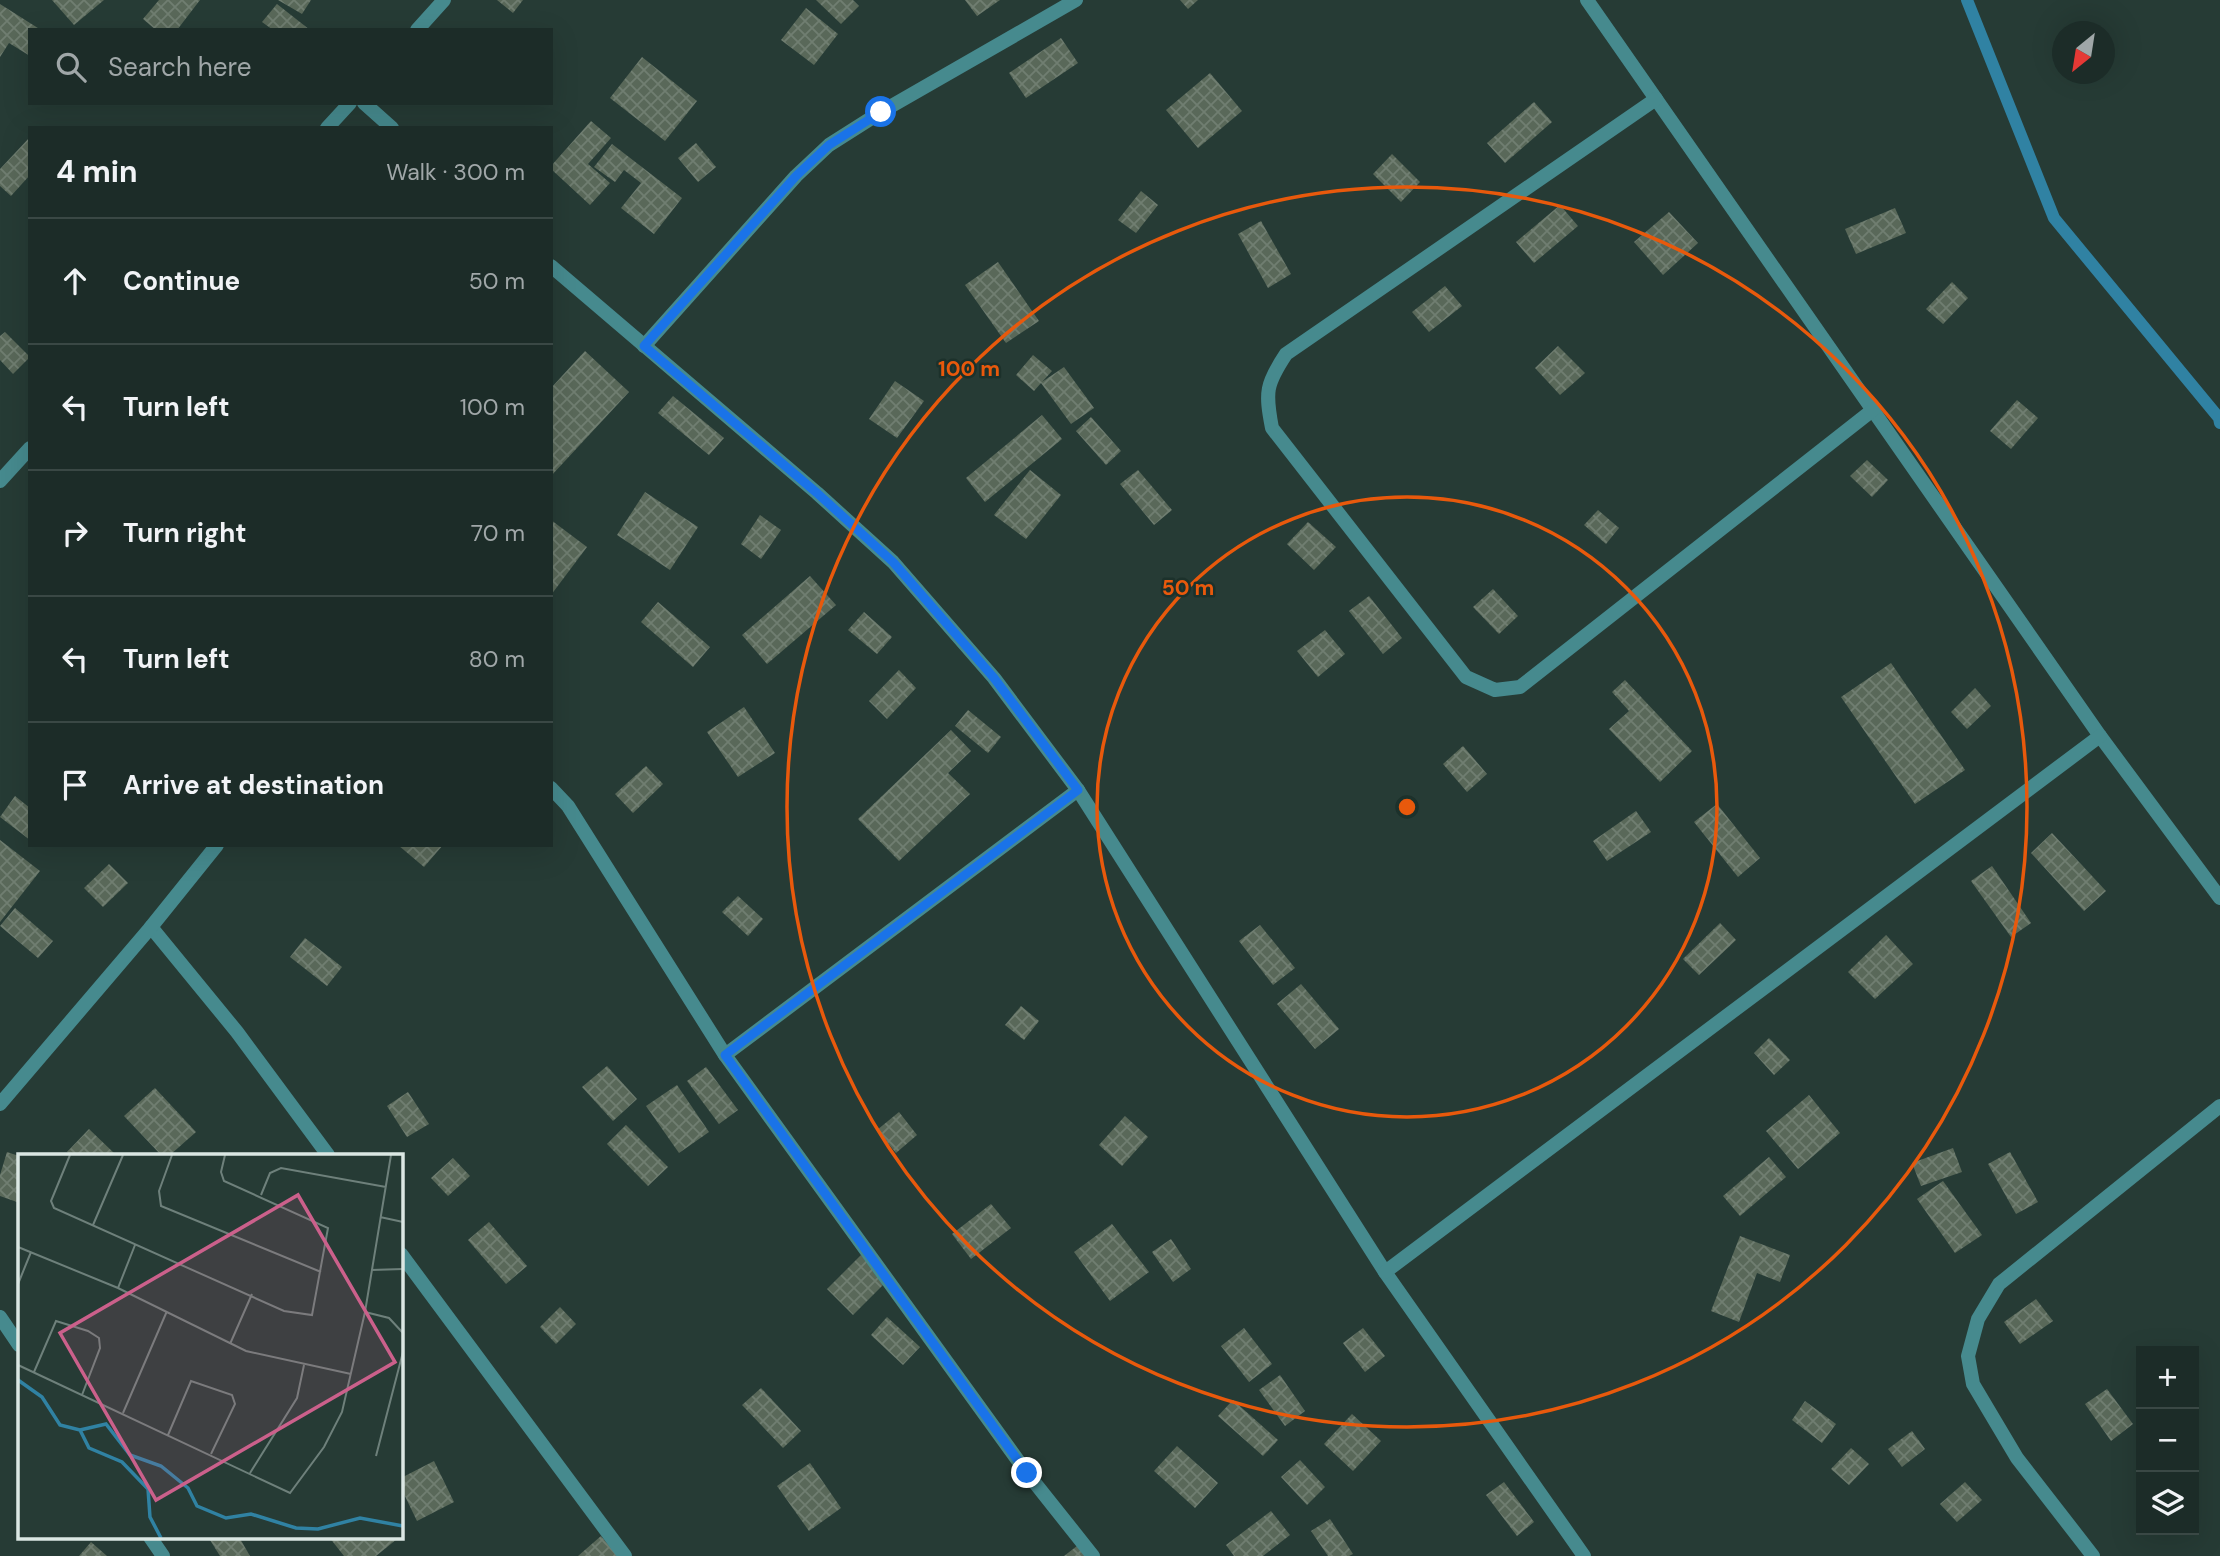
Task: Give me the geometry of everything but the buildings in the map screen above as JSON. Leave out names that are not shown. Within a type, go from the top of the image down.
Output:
[{"type":"street","points":[[419,28],[444,0]]},
{"type":"street","points":[[644,346],[796,176],[829,145],[881,112],[1076,0]]},
{"type":"street","points":[[1587,0],[2100,736],[2220,898]]},
{"type":"street","points":[[1656,99],[1286,354],[1271,377],[1266,400],[1272,428],[1466,677],[1495,690],[1520,687],[1874,409]]},
{"type":"street","points":[[329,126],[348,105]]},
{"type":"street","points":[[366,105],[390,126]]},
{"type":"street","points":[[553,268],[817,493],[893,562],[994,678],[1078,790],[1385,1272],[1584,1556]]},
{"type":"street","points":[[3,471],[28,450]]},
{"type":"street","points":[[1385,1272],[2100,736]]},
{"type":"street","points":[[553,790],[568,806],[725,1055],[1027,1473],[1093,1556]]},
{"type":"street","points":[[725,1055],[1078,790]]},
{"type":"street","points":[[0,1104],[215,847]]},
{"type":"street","points":[[151,927],[237,1032],[327,1154]]},
{"type":"street","points":[[2093,1556],[2017,1458],[1973,1384],[1968,1356],[1974,1332],[1999,1284],[2220,1106]]},
{"type":"street","points":[[402,1255],[625,1556]]},
{"type":"street","points":[[0,1317],[18,1344]]},
{"type":"street","points":[[151,1538],[163,1556]]},
{"type":"waterway","points":[[1967,0],[2054,218],[2219,418],[2220,423]]},
{"type":"route","points":[[881,112],[829,145],[796,176],[644,346],[817,493],[893,562],[994,678],[1078,790],[725,1055],[1027,1473]]}]
